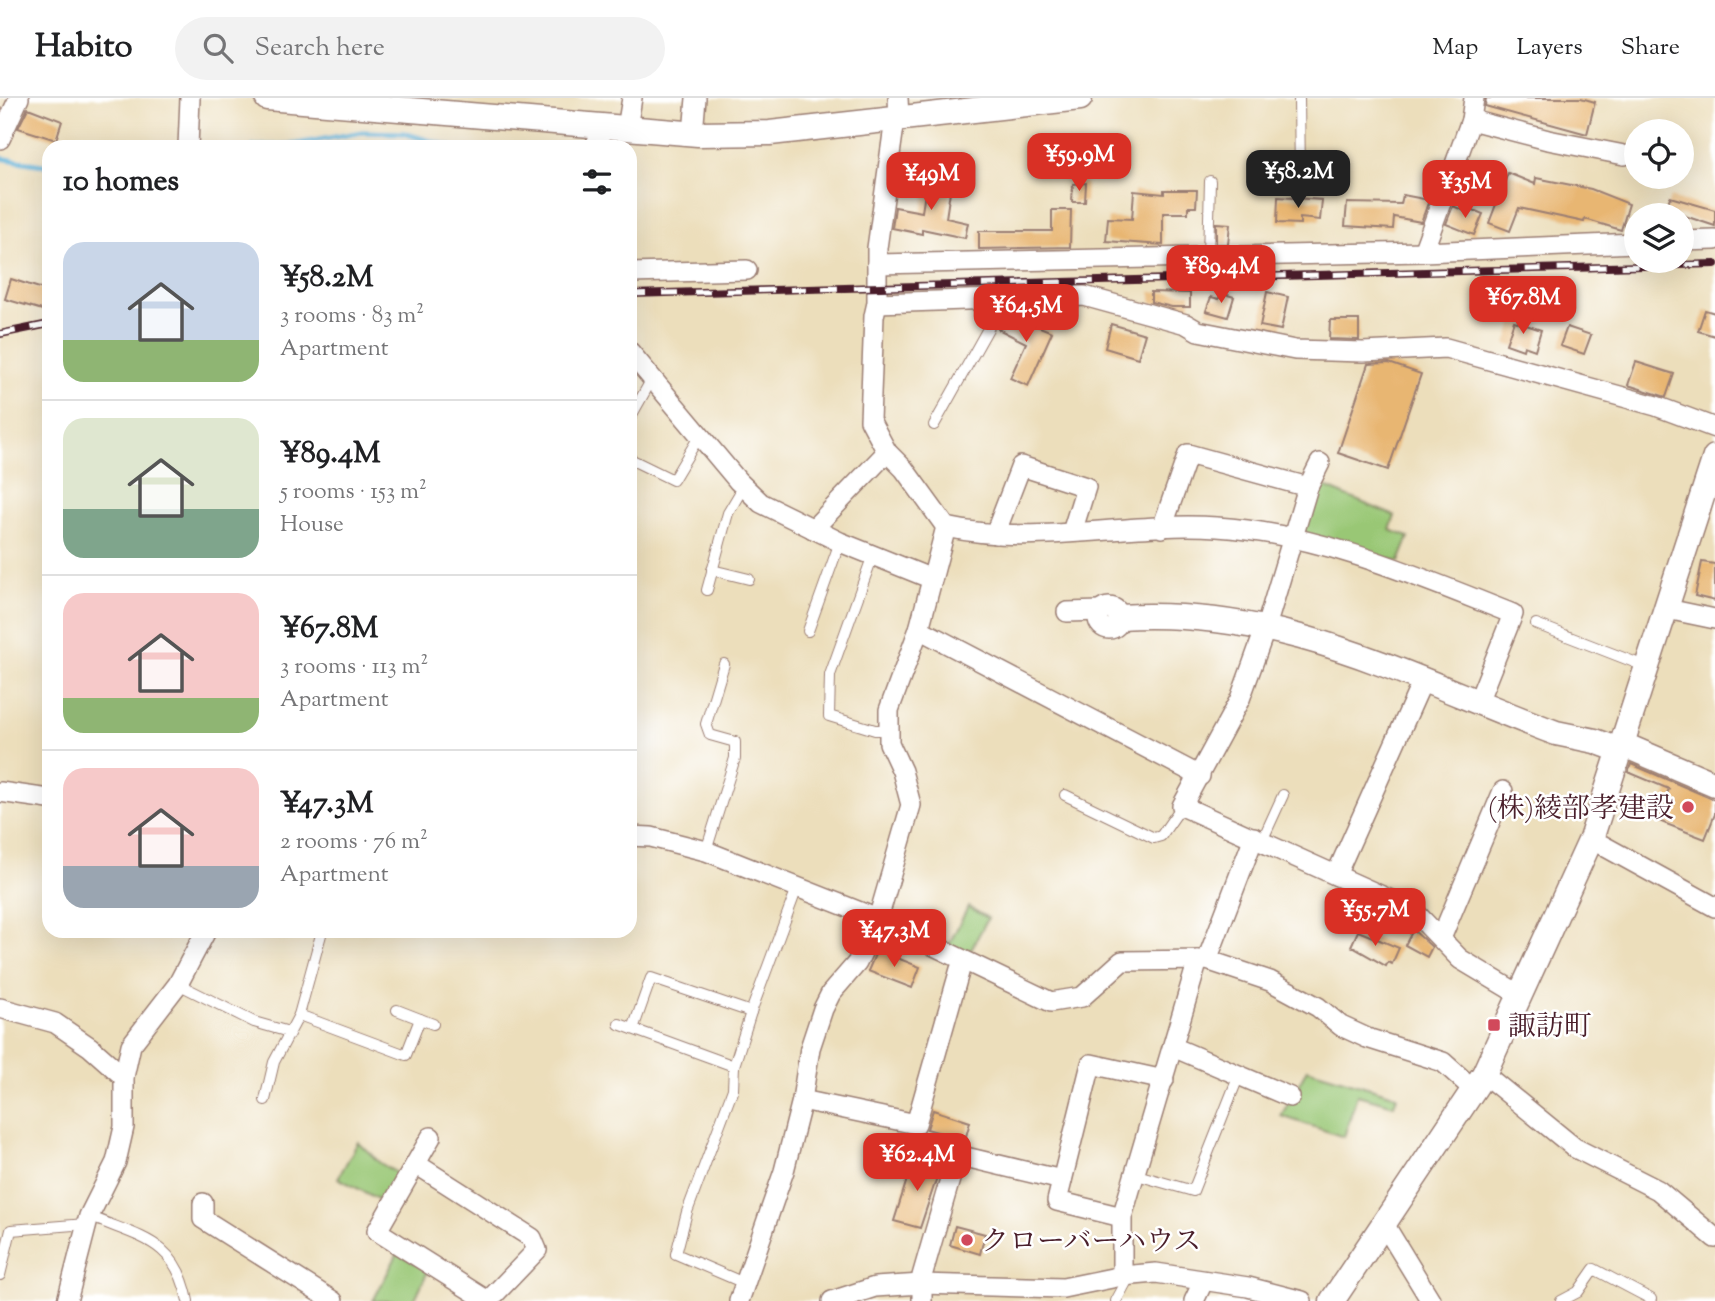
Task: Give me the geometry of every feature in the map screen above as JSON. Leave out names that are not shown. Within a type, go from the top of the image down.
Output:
[{"type":"street","points":[[0,139],[19,98]]},
{"type":"street","points":[[188,140],[190,98]]},
{"type":"street","points":[[267,98],[441,105],[609,134],[770,133],[897,112],[1080,98]]},
{"type":"street","points":[[609,134],[632,98]]},
{"type":"street","points":[[693,134],[696,98]]},
{"type":"street","points":[[1423,252],[1471,120],[1475,98]]},
{"type":"street","points":[[897,112],[877,264],[877,303],[869,411],[873,428],[887,452],[904,469],[946,527],[995,534],[1214,527],[1293,538],[1361,555],[1513,614],[1478,702]]},
{"type":"street","points":[[1471,120],[1548,140],[1624,155]]},
{"type":"street","points":[[1694,241],[1715,240]]},
{"type":"street","points":[[877,264],[1423,252],[1624,244]]},
{"type":"street","points":[[637,273],[747,270]]},
{"type":"street","points":[[877,303],[1084,296],[1186,324],[1198,331],[1295,350],[1363,352],[1446,348],[1656,406],[1715,428]]},
{"type":"street","points":[[637,360],[744,486],[767,507],[840,542],[932,579]]},
{"type":"street","points":[[813,530],[887,452]]},
{"type":"street","points":[[1161,528],[1188,453],[1308,487]]},
{"type":"street","points":[[1332,1301],[1479,1081],[1591,839],[1623,748],[1715,457]]},
{"type":"street","points":[[1320,463],[1308,487],[1266,627],[1240,699],[1182,806],[1413,911],[1442,936],[1460,959],[1520,995]]},
{"type":"street","points":[[995,534],[1021,466],[1086,487],[1072,532]]},
{"type":"street","points":[[742,1292],[784,1171],[803,1100],[810,1048],[822,1009],[831,993],[858,963],[878,919],[911,805],[902,771],[889,743],[892,697],[919,629],[946,527]]},
{"type":"street","points":[[1667,609],[1715,620]]},
{"type":"street","points":[[1067,612],[1186,616],[1266,627],[1309,637],[1556,733],[1623,748],[1715,784]]},
{"type":"street","points":[[919,629],[1199,775]]},
{"type":"street","points":[[1336,875],[1423,680]]},
{"type":"street","points":[[1442,936],[1503,791]]},
{"type":"street","points":[[0,792],[42,798]]},
{"type":"street","points":[[637,836],[651,837],[706,852],[878,919],[1051,1002],[1082,997],[1122,961],[1203,960],[1270,981],[1318,1007],[1341,1026],[1367,1038],[1443,1062],[1479,1081],[1575,1148],[1658,1190],[1715,1238]]},
{"type":"street","points":[[1126,1275],[1122,1217],[1137,1175],[1173,1046],[1203,960],[1258,839]]},
{"type":"street","points":[[1591,839],[1715,907]]},
{"type":"street","points":[[66,1301],[88,1220],[116,1162],[124,1127],[124,1077],[131,1045],[178,984],[202,938]]},
{"type":"street","points":[[803,1100],[916,1124],[960,969]]},
{"type":"street","points":[[0,1008],[55,1023],[90,1047],[124,1077]]},
{"type":"street","points":[[1173,1046],[1290,1097]]},
{"type":"street","points":[[1122,1217],[1057,1201],[1091,1064],[1164,1080]]},
{"type":"street","points":[[416,1164],[532,1238],[537,1250],[488,1301],[377,1231],[431,1137]]},
{"type":"street","points":[[922,1293],[957,1155],[1062,1180]]},
{"type":"street","points":[[203,1203],[203,1219],[308,1295],[333,1301]]},
{"type":"street","points":[[1384,1224],[1431,1301]]},
{"type":"street","points":[[832,1301],[875,1287],[922,1293],[1010,1295],[1063,1288],[1126,1275],[1156,1273],[1248,1287],[1302,1301]]},
{"type":"street","points":[[1194,1301],[1203,1282]]},
{"type":"lane","points":[[1299,98],[1300,175]]},
{"type":"lane","points":[[1208,257],[1210,181]]},
{"type":"lane","points":[[934,425],[1004,299]]},
{"type":"lane","points":[[637,406],[653,377]]},
{"type":"lane","points":[[637,462],[673,480],[700,435]]},
{"type":"lane","points":[[707,590],[728,513],[744,486]]},
{"type":"lane","points":[[808,631],[840,542]]},
{"type":"lane","points":[[873,555],[830,675],[829,721],[889,730]]},
{"type":"lane","points":[[712,570],[749,579]]},
{"type":"lane","points":[[1536,624],[1649,667]]},
{"type":"lane","points":[[706,852],[735,758],[735,742],[710,735],[706,724],[724,664]]},
{"type":"lane","points":[[1065,795],[1154,838],[1161,836],[1182,806]]},
{"type":"lane","points":[[1258,839],[1283,795]]},
{"type":"lane","points":[[742,1292],[676,1254],[687,1212],[733,1089],[734,1066],[751,1012],[797,888]]},
{"type":"lane","points":[[265,1100],[274,1062],[299,1015],[320,938]]},
{"type":"lane","points":[[633,1029],[651,978],[751,1012]]},
{"type":"lane","points":[[178,984],[254,1021],[289,1032]]},
{"type":"lane","points":[[397,1010],[433,1024]]},
{"type":"lane","points":[[299,1015],[406,1055],[420,1019]]},
{"type":"lane","points":[[619,1024],[734,1066]]},
{"type":"lane","points":[[1137,1175],[1193,1191],[1239,1075]]},
{"type":"lane","points":[[0,1275],[11,1230],[88,1220],[163,1248],[183,1275],[188,1301]]},
{"type":"lane","points":[[1561,1301],[1578,1292],[1594,1269],[1651,1298]]},
{"type":"lane","points":[[1116,1301],[1126,1275]]},
{"type":"green space","points":[[1315,483],[1395,516],[1390,530],[1409,537],[1399,562],[1305,534],[1301,526]]},
{"type":"green space","points":[[968,907],[988,918],[968,955],[948,946]]},
{"type":"green space","points":[[1307,1069],[1397,1096],[1394,1105],[1357,1095],[1344,1137],[1281,1116]]},
{"type":"green space","points":[[358,1142],[380,1163],[402,1176],[385,1203],[338,1178]]},
{"type":"green space","points":[[398,1253],[428,1271],[414,1301],[373,1301]]},
{"type":"building","points":[[1486,98],[1581,98],[1595,102],[1587,134],[1485,106]]},
{"type":"building","points":[[28,108],[62,121],[56,140],[18,128]]},
{"type":"building","points":[[1508,173],[1535,184],[1536,178],[1591,189],[1626,203],[1624,203],[1621,230],[1585,219],[1584,222],[1519,208],[1510,231],[1489,223]]},
{"type":"building","points":[[928,174],[952,178],[946,218],[968,223],[965,238],[922,229],[922,234],[892,228],[895,207],[922,212]]},
{"type":"building","points":[[1086,183],[1085,202],[1072,202],[1073,184]]},
{"type":"building","points":[[1164,190],[1197,190],[1196,207],[1188,207],[1188,213],[1163,213],[1163,245],[1106,241],[1108,218],[1132,219],[1134,191],[1164,194]]},
{"type":"building","points":[[1403,195],[1429,200],[1421,222],[1394,217],[1393,229],[1345,226],[1347,203],[1401,204]]},
{"type":"building","points":[[1278,197],[1322,200],[1320,220],[1300,218],[1300,224],[1277,223]]},
{"type":"building","points":[[1670,197],[1691,203],[1668,203]]},
{"type":"building","points":[[1694,204],[1715,210],[1715,226],[1694,219]]},
{"type":"building","points":[[1453,206],[1469,213],[1471,209],[1483,214],[1474,235],[1446,224]]},
{"type":"building","points":[[1052,210],[1071,210],[1070,247],[979,249],[979,231],[1052,231]]},
{"type":"building","points":[[1216,223],[1230,224],[1228,244],[1216,244]]},
{"type":"building","points":[[11,279],[42,289],[42,310],[5,299]]},
{"type":"building","points":[[1493,286],[1509,292],[1501,313],[1485,308]]},
{"type":"building","points":[[1151,292],[1190,293],[1190,307],[1172,307],[1151,302]]},
{"type":"building","points":[[1267,292],[1288,297],[1281,330],[1260,326]]},
{"type":"building","points":[[1221,293],[1234,297],[1228,317],[1206,311],[1211,297],[1219,299]]},
{"type":"building","points":[[1705,310],[1715,313],[1715,336],[1698,331]]},
{"type":"building","points":[[1007,311],[1016,311],[1032,319],[1030,323],[1052,332],[1028,386],[1010,378],[1026,343],[998,329]]},
{"type":"building","points":[[1330,320],[1359,320],[1359,340],[1329,339]]},
{"type":"building","points":[[1514,321],[1541,330],[1535,350],[1524,346],[1523,350],[1506,344]]},
{"type":"building","points":[[1111,324],[1145,334],[1138,358],[1105,348]]},
{"type":"building","points":[[1567,327],[1591,335],[1584,354],[1560,346]]},
{"type":"building","points":[[1636,362],[1674,374],[1666,397],[1628,385]]},
{"type":"building","points":[[1389,363],[1421,374],[1388,470],[1338,453],[1368,364]]},
{"type":"building","points":[[1702,562],[1715,564],[1715,601],[1695,596]]},
{"type":"building","name":"(株)綾部孝建設","points":[[1631,764],[1715,800],[1715,814],[1705,839],[1656,820],[1669,789],[1628,772]]},
{"type":"building","points":[[1413,930],[1432,947],[1427,957],[1405,945]]},
{"type":"building","points":[[1358,931],[1399,948],[1392,964],[1388,962],[1386,966],[1351,946]]},
{"type":"building","points":[[877,950],[920,967],[912,988],[868,971]]},
{"type":"building","points":[[933,1110],[970,1122],[965,1140],[927,1129]]},
{"type":"building","points":[[914,1157],[941,1165],[920,1228],[894,1221]]},
{"type":"building","name":"クローバーハウス","points":[[955,1226],[985,1234],[980,1254],[950,1245]]},
{"type":"waterway","points":[[319,140],[362,132],[403,133],[427,140]]},
{"type":"waterway","points":[[0,158],[42,165]]},
{"type":"railway","points":[[637,294],[1715,264]]},
{"type":"railway","points":[[0,334],[42,325]]},
{"type":"place","name":"(株)綾部孝建設","points":[[1688,807]]},
{"type":"place","name":"諏訪町","points":[[1494,1025]]},
{"type":"place","name":"クローバーハウス","points":[[967,1240]]}]
